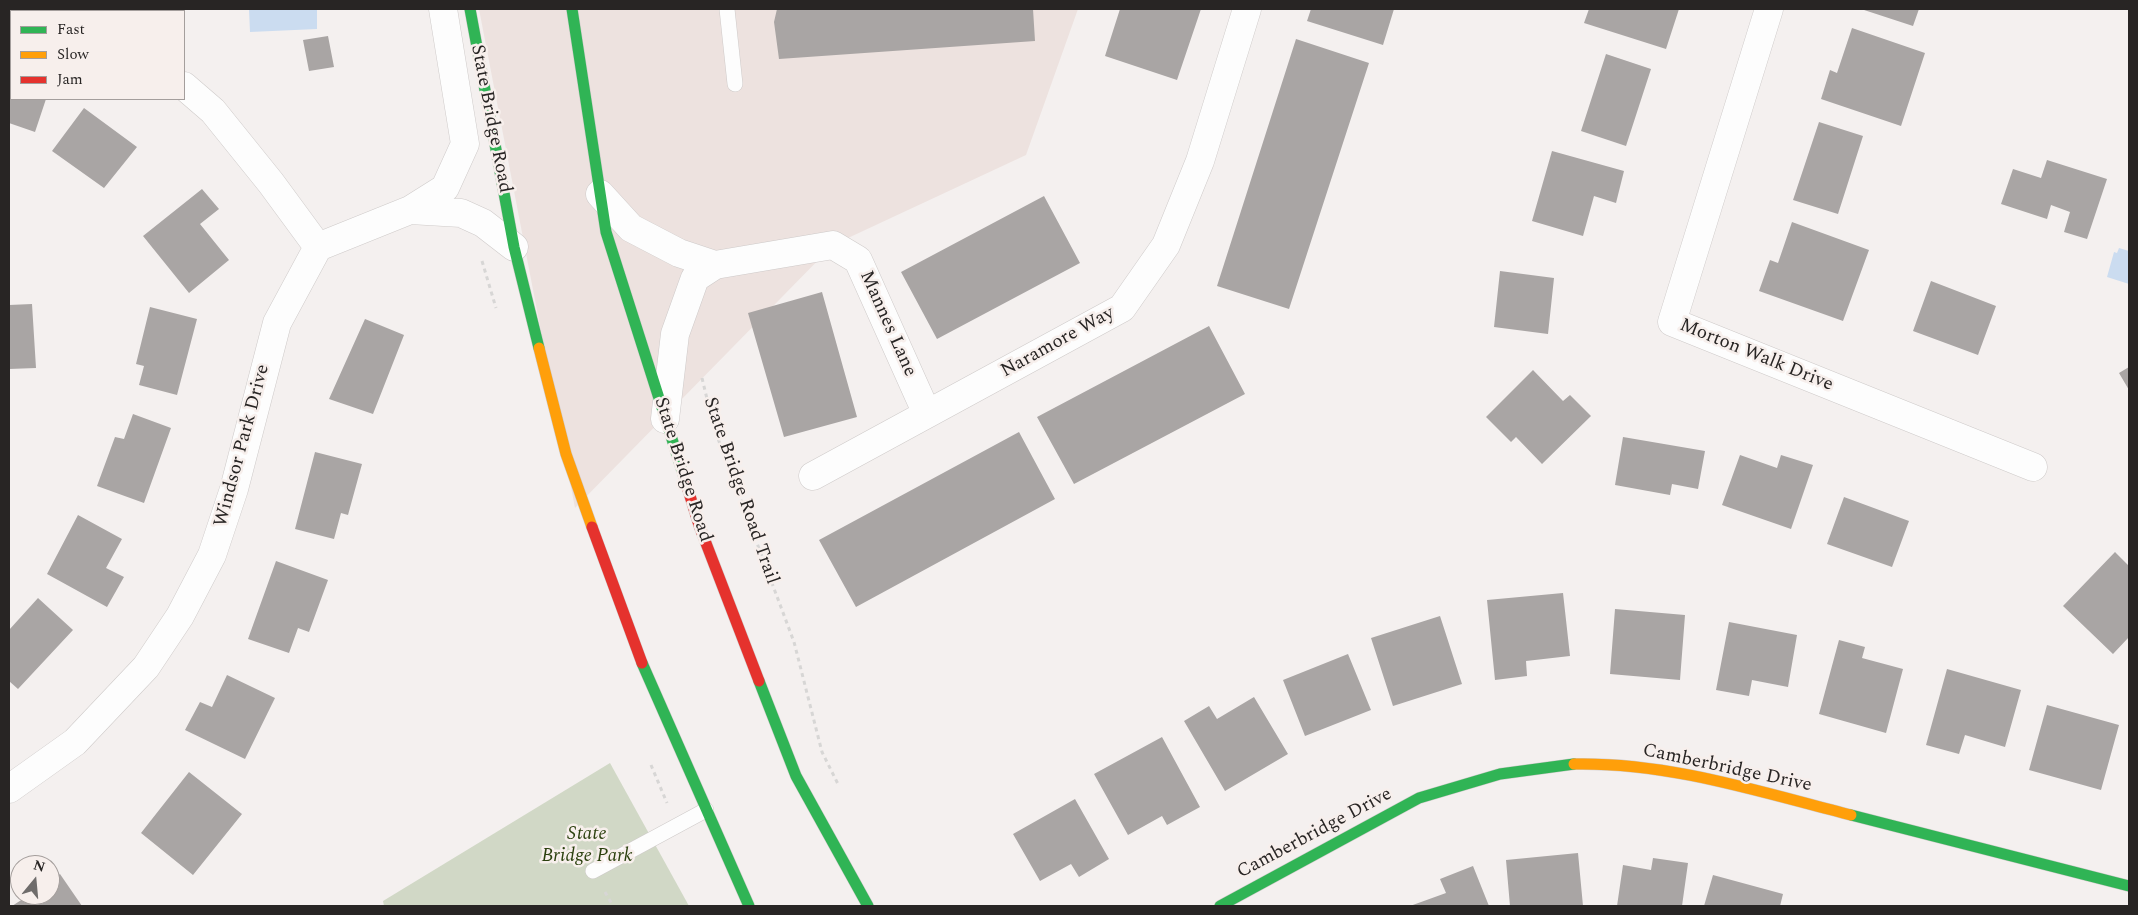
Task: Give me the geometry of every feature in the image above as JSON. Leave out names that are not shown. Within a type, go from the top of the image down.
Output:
[{"type":"main road","name":"State Bridge Road","points":[[470,9],[480,75],[514,247],[566,454],[645,670],[749,906]]},
{"type":"main road","name":"State Bridge Road","points":[[572,9],[606,232],[699,525],[796,776],[868,906]]},
{"type":"main road","name":"Camberbridge Drive","points":[[1220,906],[1419,798],[1500,774],[1575,764],[1632,766],[1711,779],[2129,886]]},
{"type":"street","name":"State Bridge Road","points":[[410,210],[445,188],[465,144],[443,9]]},
{"type":"street","name":"Naramore Way","points":[[813,476],[1122,308],[1166,244],[1200,161],[1247,9]]},
{"type":"street","name":"Morton Walk Drive","points":[[1769,9],[1672,322],[2033,467]]},
{"type":"street","points":[[185,87],[213,111],[271,183],[318,247],[410,210],[461,213],[483,223],[514,247]]},
{"type":"street","points":[[600,194],[631,228],[678,254],[715,265]]},
{"type":"street","name":"Mannes Lane","points":[[715,265],[833,245],[858,260],[927,414]]},
{"type":"street","name":"Windsor Park Drive","points":[[9,789],[75,742],[146,666],[180,616],[212,555],[234,489],[276,323],[318,247]]},
{"type":"street","points":[[665,419],[675,334],[695,278],[715,265]]},
{"type":"lane","points":[[727,9],[735,84]]},
{"type":"lane","points":[[593,871],[706,810]]},
{"type":"path","name":"State Bridge Road Trail","points":[[701,374],[714,428],[794,642],[822,752],[839,787]]},
{"type":"shaded area","points":[[479,9],[1078,9],[1026,155],[833,245],[575,508]]},
{"type":"green space","name":"State Bridge Park","points":[[610,763],[689,906],[384,906],[383,901]]},
{"type":"water","points":[[249,9],[317,9],[317,29],[250,32]]},
{"type":"water","points":[[2119,248],[2129,251],[2129,284],[2107,277],[2114,252],[2117,253]]},
{"type":"building","points":[[777,9],[1033,9],[1035,41],[779,59],[774,22]]},
{"type":"building","points":[[1120,9],[1201,9],[1177,80],[1105,56]]},
{"type":"building","points":[[1311,9],[1394,9],[1383,45],[1307,21]]},
{"type":"building","points":[[1589,9],[1679,9],[1666,49],[1584,23]]},
{"type":"building","points":[[1861,9],[1919,9],[1913,26]]},
{"type":"building","points":[[1852,28],[1925,53],[1901,126],[1821,99],[1830,70],[1837,73]]},
{"type":"building","points":[[328,36],[334,67],[309,71],[303,40]]},
{"type":"building","points":[[1296,39],[1369,63],[1289,309],[1217,286]]},
{"type":"building","points":[[1606,54],[1651,69],[1626,146],[1581,131]]},
{"type":"building","points":[[9,58],[10,100],[46,100],[35,132],[9,123]]},
{"type":"building","points":[[84,108],[137,147],[104,188],[52,151]]},
{"type":"building","points":[[1819,122],[1863,136],[1838,214],[1793,200]]},
{"type":"building","points":[[1552,151],[1624,171],[1616,203],[1594,196],[1583,236],[1532,221]]},
{"type":"building","points":[[2047,160],[2107,179],[2087,239],[2064,232],[2070,212],[2051,205],[2047,219],[2001,204],[2013,169],[2041,178]]},
{"type":"building","points":[[202,189],[219,209],[200,224],[229,260],[189,293],[143,236]]},
{"type":"building","points":[[1044,196],[1080,263],[937,339],[901,272]]},
{"type":"building","points":[[1792,222],[1869,250],[1843,321],[1759,291],[1770,260],[1778,263]]},
{"type":"building","points":[[1500,271],[1554,278],[1548,334],[1494,327]]},
{"type":"building","points":[[1931,281],[1996,306],[1978,355],[1913,331]]},
{"type":"building","points":[[822,292],[857,417],[784,437],[748,313]]},
{"type":"building","points":[[32,304],[36,368],[9,369],[9,305]]},
{"type":"building","points":[[150,307],[197,319],[177,395],[139,385],[144,366],[136,364]]},
{"type":"building","points":[[365,319],[404,335],[373,414],[329,399]]},
{"type":"building","points":[[1209,326],[1245,394],[1074,484],[1037,417]]},
{"type":"building","points":[[2129,367],[2129,390],[2119,373]]},
{"type":"building","points":[[1533,370],[1563,401],[1570,395],[1591,416],[1542,464],[1516,437],[1511,442],[1486,417]]},
{"type":"building","points":[[133,414],[171,428],[144,503],[97,486],[115,437],[124,439]]},
{"type":"building","points":[[1019,432],[1055,499],[856,607],[819,540]]},
{"type":"building","points":[[1623,437],[1705,451],[1698,489],[1672,484],[1670,495],[1615,485]]},
{"type":"building","points":[[315,452],[362,464],[348,515],[341,513],[334,539],[295,529]]},
{"type":"building","points":[[1740,455],[1777,468],[1781,455],[1813,465],[1791,529],[1722,505]]},
{"type":"building","points":[[1844,497],[1909,521],[1892,567],[1827,544]]},
{"type":"building","points":[[78,515],[122,539],[106,568],[124,577],[107,607],[47,574]]},
{"type":"building","points":[[2115,552],[2129,566],[2129,637],[2113,654],[2063,606]]},
{"type":"building","points":[[276,561],[328,580],[309,632],[298,628],[289,653],[248,639]]},
{"type":"building","points":[[1563,593],[1570,656],[1526,661],[1527,676],[1495,680],[1487,600]]},
{"type":"building","points":[[38,598],[73,630],[18,689],[9,681],[9,630]]},
{"type":"building","points":[[1615,609],[1685,615],[1680,680],[1610,674]]},
{"type":"building","points":[[1440,616],[1462,684],[1393,706],[1371,638]]},
{"type":"building","points":[[1729,622],[1797,635],[1788,687],[1752,680],[1749,696],[1716,690]]},
{"type":"building","points":[[1839,640],[1865,647],[1862,658],[1903,669],[1886,733],[1819,714]]},
{"type":"building","points":[[1348,654],[1371,710],[1305,736],[1283,680]]},
{"type":"building","points":[[1947,669],[2021,690],[2005,747],[1965,735],[1959,754],[1926,745]]},
{"type":"building","points":[[227,675],[275,698],[245,759],[185,730],[200,702],[212,707]]},
{"type":"building","points":[[1254,697],[1288,754],[1225,791],[1184,721],[1209,706],[1217,719]]},
{"type":"building","points":[[2047,705],[2119,725],[2101,790],[2029,770]]},
{"type":"building","points":[[1162,737],[1200,807],[1167,825],[1162,816],[1128,835],[1094,774]]},
{"type":"building","points":[[189,772],[242,814],[193,875],[141,833]]},
{"type":"building","points":[[1075,799],[1109,859],[1079,877],[1071,864],[1040,881],[1013,834]]},
{"type":"building","points":[[1578,853],[1583,906],[1510,906],[1506,860]]},
{"type":"building","points":[[1653,858],[1688,863],[1682,906],[1617,906],[1623,865],[1651,870]]},
{"type":"building","points":[[1473,866],[1489,906],[1410,906],[1446,893],[1440,879]]},
{"type":"building","points":[[60,874],[82,906],[12,906],[60,905]]},
{"type":"building","points":[[1713,875],[1783,894],[1780,906],[1704,906]]},
{"type":"traffic: fast","points":[[470,9],[514,247],[539,348]]},
{"type":"traffic: fast","points":[[572,9],[606,232],[686,483]]},
{"type":"traffic: fast","points":[[642,663],[749,906]]},
{"type":"traffic: fast","points":[[759,681],[796,776],[868,906]]},
{"type":"traffic: fast","points":[[1220,906],[1419,798],[1500,774],[1574,764]]},
{"type":"traffic: fast","points":[[1851,815],[2129,886]]},
{"type":"traffic: slow","points":[[539,348],[566,454],[592,527]]},
{"type":"traffic: slow","points":[[1574,764],[1645,768],[1679,773],[1748,788],[1851,815]]},
{"type":"traffic: jam","points":[[686,483],[699,525],[759,681]]},
{"type":"traffic: jam","points":[[592,527],[642,663]]}]
